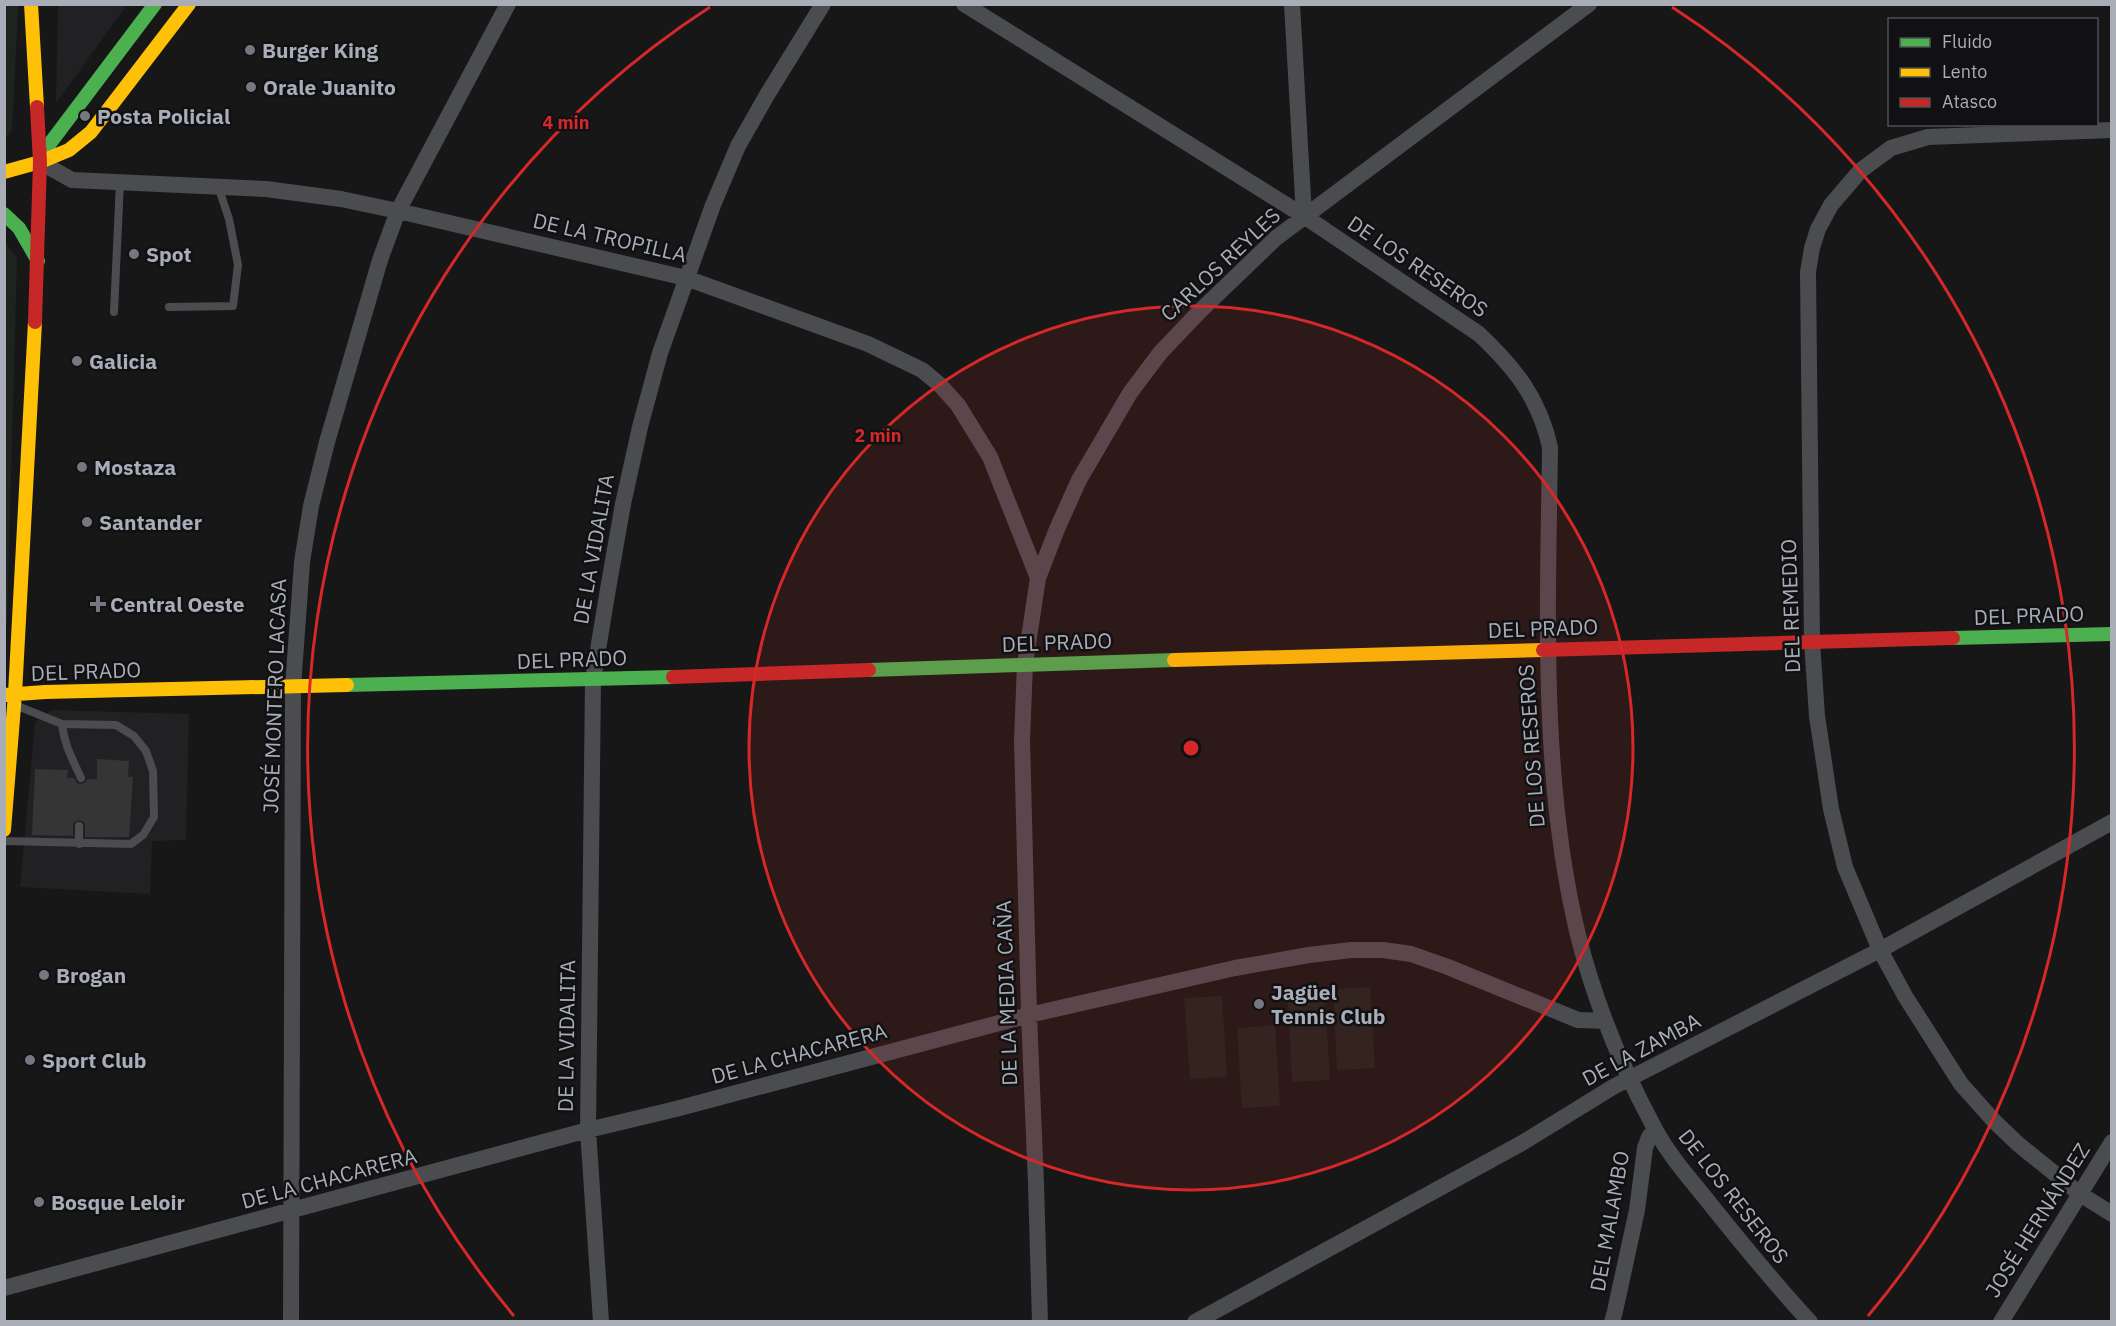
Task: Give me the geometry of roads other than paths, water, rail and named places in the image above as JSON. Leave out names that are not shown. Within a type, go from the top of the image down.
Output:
[{"type":"street","points":[[4,830],[38,261],[40,162],[31,4]]},
{"type":"street","points":[[40,162],[51,142],[155,4]]},
{"type":"street","points":[[4,172],[40,162],[69,150],[91,132],[189,4]]},
{"type":"street","name":"JOSÉ MONTERO LACASA","points":[[291,1322],[293,687],[302,562],[311,506],[327,442],[380,260],[398,211],[508,4]]},
{"type":"street","name":"DE LA VIDALITA","points":[[601,1322],[588,1130],[593,680],[623,504],[640,427],[660,353],[713,205],[738,146],[823,4]]},
{"type":"street","name":"DE LOS RESEROS","points":[[964,4],[1304,216],[1479,334],[1504,357],[1534,400],[1546,428],[1550,447],[1547,649],[1556,804],[1564,866],[1578,934],[1605,1021],[1655,1130],[1675,1160],[1774,1284],[1810,1322]]},
{"type":"street","points":[[1292,4],[1304,216]]},
{"type":"street","name":"CARLOS REYLES","points":[[1025,664],[1038,578],[1057,529],[1079,480],[1130,393],[1160,353],[1200,310],[1276,238],[1588,4]]},
{"type":"street","name":"DEL REMEDIO","points":[[2112,130],[1928,137],[1891,148],[1860,171],[1831,206],[1818,229],[1808,272],[1812,642],[1817,716],[1831,808],[1845,867],[1880,950],[1905,996],[1961,1084],[2018,1144],[2080,1194],[2112,1214]]},
{"type":"street","name":"DE LA TROPILLA","points":[[40,162],[72,180],[218,185],[301,193],[398,211],[686,278],[868,344],[922,370],[958,405],[990,457],[1038,578]]},
{"type":"street","points":[[4,214],[19,228],[38,261]]},
{"type":"street","name":"DEL PRADO","points":[[11,698],[56,691],[593,680],[1025,664],[2112,634]]},
{"type":"street","name":"DE LA MEDIA CAÑA","points":[[1025,664],[1022,740],[1040,1322]]},
{"type":"street","name":"DE LA ZAMBA","points":[[1195,1322],[1522,1143],[1630,1078],[1880,950],[2112,822]]},
{"type":"street","name":"DE LA CHACARERA","points":[[4,1288],[588,1130],[676,1109],[1029,1015],[1235,968],[1309,955],[1351,950],[1383,950],[1411,954],[1578,1020],[1605,1021]]},
{"type":"street","name":"DEL MALAMBO","points":[[1612,1322],[1636,1210],[1645,1148],[1649,1137],[1655,1130]]},
{"type":"street","name":"JOSÉ HERNÁNDEZ","points":[[2001,1322],[2112,1142]]},
{"type":"lane","points":[[114,312],[120,182]]},
{"type":"lane","points":[[169,307],[233,306],[238,265],[229,219],[218,185]]},
{"type":"lane","points":[[4,841],[131,844],[143,835],[154,818],[153,771],[146,751],[134,736],[116,725],[62,723],[11,698]]},
{"type":"lane","points":[[62,723],[63,739],[81,778]]},
{"type":"lane","points":[[79,826],[79,844]]},
{"type":"place","name":"Burger King","points":[[250,50]]},
{"type":"place","name":"Orale Juanito","points":[[251,87]]},
{"type":"place","name":"Posta Policial","points":[[85,116]]},
{"type":"place","name":"Spot","points":[[134,254]]},
{"type":"place","name":"Galicia","points":[[77,361]]},
{"type":"place","name":"Mostaza","points":[[82,467]]},
{"type":"place","name":"Santander","points":[[87,522]]},
{"type":"place","name":"Central Oeste","points":[[98,604]]},
{"type":"place","name":"Brogan","points":[[44,975]]},
{"type":"place","name":"Jagüel Tennis Club","points":[[1259,1004]]},
{"type":"place","name":"Sport Club","points":[[30,1060]]},
{"type":"place","name":"Bosque Leloir","points":[[39,1202]]}]
